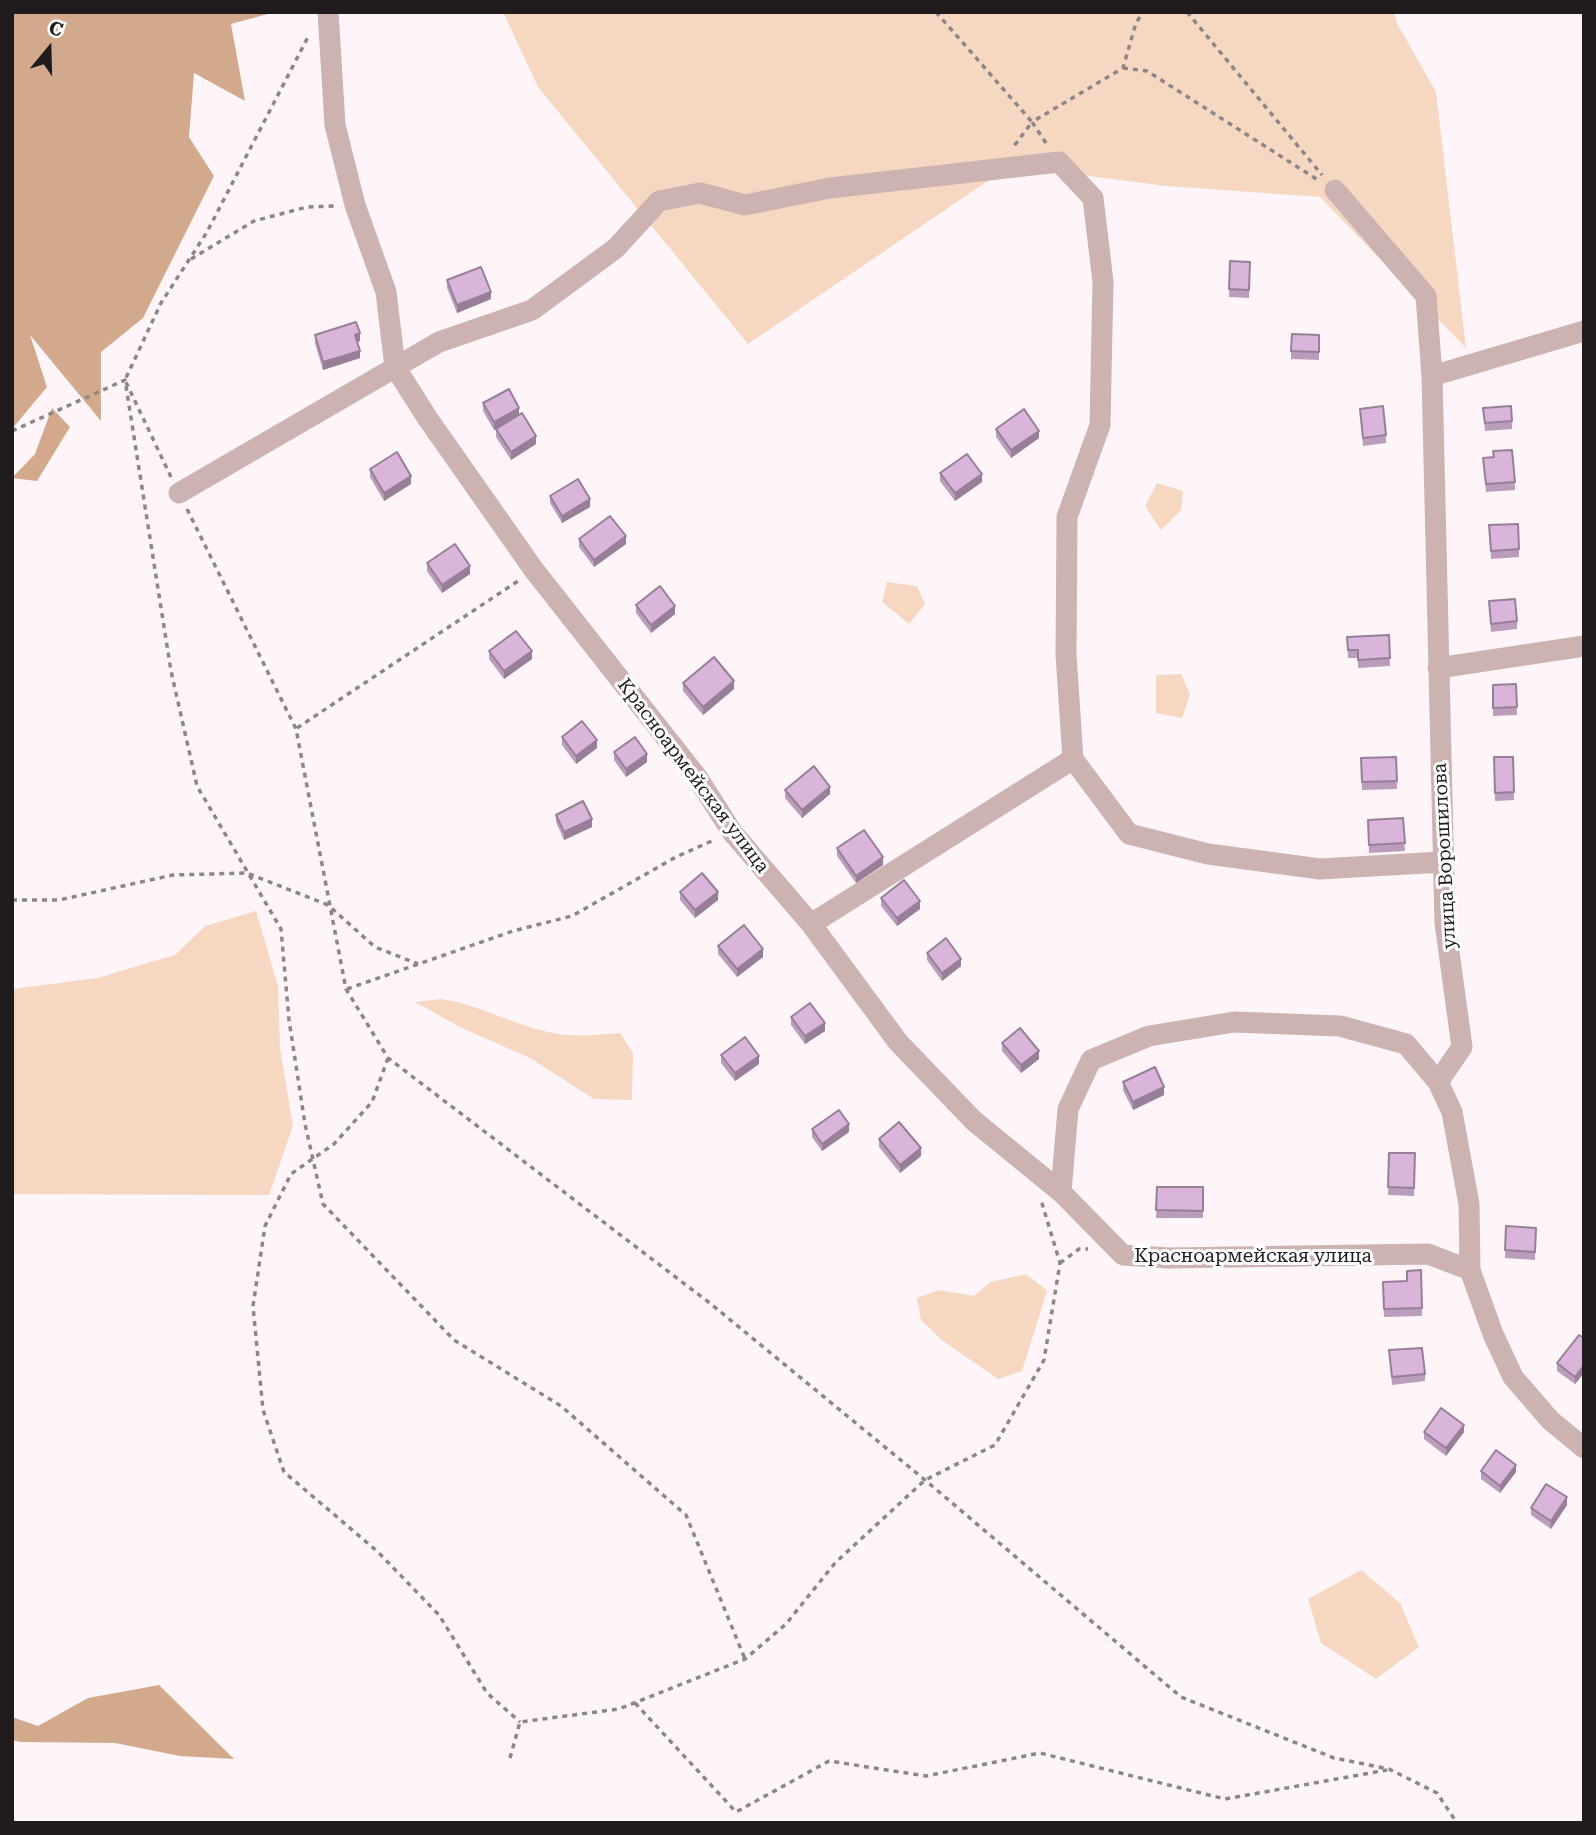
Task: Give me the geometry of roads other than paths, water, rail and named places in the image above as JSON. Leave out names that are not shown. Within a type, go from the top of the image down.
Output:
[{"type":"street","name":"Красноармейская улица","points":[[328,12],[335,125],[355,205],[386,292],[395,367],[428,419],[534,570],[697,777],[732,832],[811,924],[898,1042],[974,1121],[1061,1192],[1123,1255],[1169,1258],[1428,1254],[1470,1270]]},
{"type":"street","points":[[179,493],[439,342],[532,310],[616,248],[659,201],[701,193],[745,205],[830,188],[1059,162],[1093,198],[1103,282],[1100,425],[1067,517],[1066,655],[1073,759],[1129,834],[1208,854],[1320,869],[1442,862]]},
{"type":"street","name":"улица Ворошилова","points":[[1335,190],[1426,296],[1432,376],[1442,862],[1445,923],[1462,1047],[1438,1082]]},
{"type":"street","points":[[1432,376],[1584,331]]},
{"type":"street","points":[[1438,668],[1584,646]]},
{"type":"street","points":[[811,924],[1073,759]]},
{"type":"street","points":[[1061,1192],[1068,1109],[1091,1060],[1149,1037],[1234,1022],[1340,1026],[1406,1044],[1438,1082],[1452,1112],[1469,1205],[1470,1270],[1493,1334],[1513,1377],[1550,1420],[1584,1448]]}]
